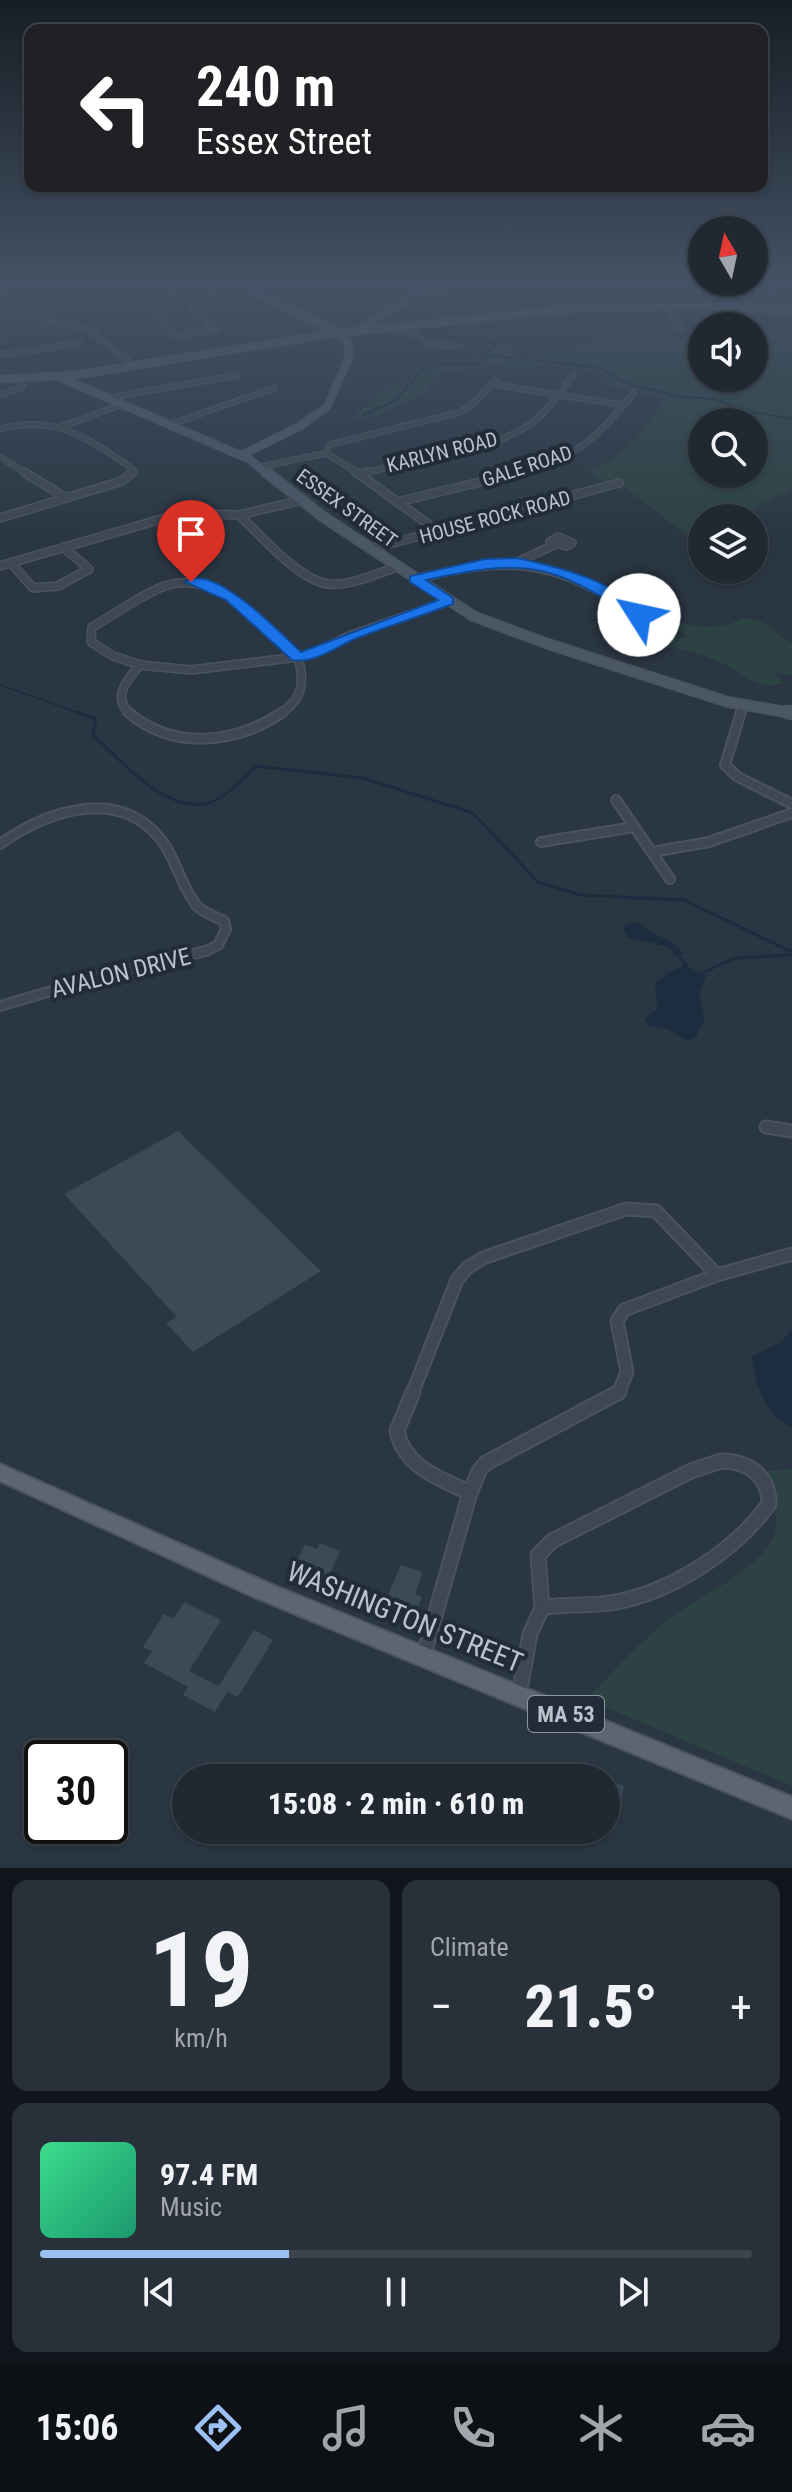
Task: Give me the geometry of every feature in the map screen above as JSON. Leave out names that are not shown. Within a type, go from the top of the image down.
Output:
[{"type":"main road","name":"WASHINGTON STREET","points":[[0,1472],[199,1564],[792,1808]]},
{"type":"street","points":[[0,379],[59,377],[107,369]]},
{"type":"street","name":"ESSEX STREET","points":[[242,455],[313,419],[331,402],[344,369]]},
{"type":"street","points":[[108,398],[238,375]]},
{"type":"street","name":"KARLYN ROAD","points":[[359,474],[509,435],[531,423],[573,375]]},
{"type":"street","points":[[59,377],[242,455]]},
{"type":"street","points":[[0,395],[21,388],[27,378]]},
{"type":"street","points":[[326,453],[329,445],[462,412],[494,382],[624,405]]},
{"type":"street","points":[[171,424],[274,388]]},
{"type":"street","name":"GALE ROAD","points":[[397,502],[562,457],[598,436],[634,393]]},
{"type":"street","points":[[63,426],[123,404]]},
{"type":"street","points":[[0,429],[33,421],[63,426],[129,466],[133,472],[122,481],[0,518]]},
{"type":"street","points":[[261,467],[326,453],[439,532]]},
{"type":"street","name":"ESSEX STREET","points":[[242,455],[370,549],[473,616],[535,640],[743,705],[792,713]]},
{"type":"street","points":[[0,457],[66,498]]},
{"type":"street","name":"HOUSE ROCK ROAD","points":[[370,549],[619,483]]},
{"type":"street","points":[[0,566],[165,518],[198,514],[239,515],[303,500]]},
{"type":"street","points":[[239,515],[317,582],[344,583],[397,567]]},
{"type":"street","points":[[517,562],[554,545]]},
{"type":"street","points":[[12,564],[30,586],[54,588],[83,575],[89,569],[63,547]]},
{"type":"street","points":[[415,579],[473,565],[517,562],[575,576],[598,587],[639,615]]},
{"type":"street","points":[[140,665],[120,693],[123,708],[160,733],[205,740],[257,727],[291,706],[304,685],[298,657],[231,597],[205,584],[180,583],[138,600],[92,627],[91,642],[98,649],[140,665],[209,668],[298,657],[316,653],[349,636],[448,601]]},
{"type":"street","points":[[743,705],[725,765],[738,777],[792,804]]},
{"type":"street","points":[[616,800],[670,879]]},
{"type":"street","name":"AVALON DRIVE","points":[[0,844],[31,823],[63,811],[94,808],[127,814],[153,831],[199,908],[224,921],[226,929],[218,945],[206,951],[123,970],[0,1006]]},
{"type":"street","points":[[652,852],[709,842],[792,813]]},
{"type":"street","points":[[541,842],[634,827]]},
{"type":"street","points":[[766,1127],[792,1131]]},
{"type":"street","points":[[470,1493],[404,1455],[397,1431],[453,1288],[467,1268],[483,1258],[586,1223],[642,1208],[661,1215],[717,1275]]},
{"type":"street","points":[[423,1657],[479,1471],[486,1463],[618,1394],[627,1372],[617,1321],[624,1310],[717,1275],[792,1254]]},
{"type":"street","points":[[519,1695],[530,1634],[542,1608],[538,1555],[552,1541],[708,1463],[740,1461],[760,1474],[766,1483],[769,1504],[752,1527],[700,1566],[657,1590],[612,1603],[559,1604],[542,1608]]},
{"type":"green space","points":[[418,369],[465,369],[437,373],[428,391],[378,415],[356,420],[355,415],[373,401],[377,390],[412,379],[410,374]]},
{"type":"green space","points":[[575,369],[688,369],[688,392],[768,392],[768,369],[792,369],[792,490],[764,504],[688,504],[688,536],[615,480],[605,483],[586,471],[611,460],[622,451],[667,398],[605,386],[600,383],[606,375]]},
{"type":"green space","points":[[743,618],[762,622],[792,642],[792,676],[774,674],[784,683],[757,683],[722,663],[693,652],[622,639],[607,626],[625,625],[678,638],[688,636],[677,627],[682,623],[713,626]]},
{"type":"green space","points":[[792,1469],[792,1786],[586,1699],[666,1621],[740,1573],[765,1551],[773,1538],[776,1522],[775,1504],[766,1471]]},
{"type":"water","points":[[636,922],[671,941],[684,954],[676,956],[668,947],[627,937],[623,929]]},
{"type":"water","points":[[686,965],[706,976],[699,993],[705,1020],[695,1038],[687,1041],[666,1028],[648,1026],[645,1019],[657,1009],[655,983]]},
{"type":"water","points":[[792,1329],[792,1427],[782,1422],[768,1407],[759,1388],[751,1357],[781,1342]]},
{"type":"building","points":[[178,1131],[321,1271],[193,1352],[166,1323],[177,1317],[64,1194]]},
{"type":"building","points":[[320,1543],[340,1551],[326,1583],[292,1570],[305,1545],[317,1549]]},
{"type":"building","points":[[401,1565],[423,1572],[415,1594],[422,1597],[415,1615],[384,1604]]},
{"type":"building","points":[[184,1602],[221,1620],[189,1671],[219,1686],[254,1630],[273,1640],[238,1697],[227,1692],[215,1712],[183,1695],[188,1687],[144,1663],[152,1651],[143,1647],[164,1614],[173,1619]]},
{"type":"building","points":[[620,1785],[624,1786],[620,1807]]},
{"type":"waterway","points":[[363,415],[395,401],[425,369]]},
{"type":"waterway","points":[[601,369],[631,385],[682,397],[715,399],[741,410],[792,419]]},
{"type":"waterway","points":[[0,685],[82,714]]},
{"type":"waterway","points":[[77,712],[96,719],[93,735],[134,773],[150,786],[184,803],[201,804],[218,799],[256,766],[363,778],[473,813],[538,882],[580,895],[684,900],[792,952]]},
{"type":"waterway","points":[[704,972],[735,958],[792,955]]},
{"type":"waterway","points":[[680,957],[686,965]]},
{"type":"route","points":[[191,582],[205,584],[231,597],[298,657],[316,653],[349,636],[448,601],[415,579],[485,563],[517,562],[564,572],[598,587],[639,615]]}]
